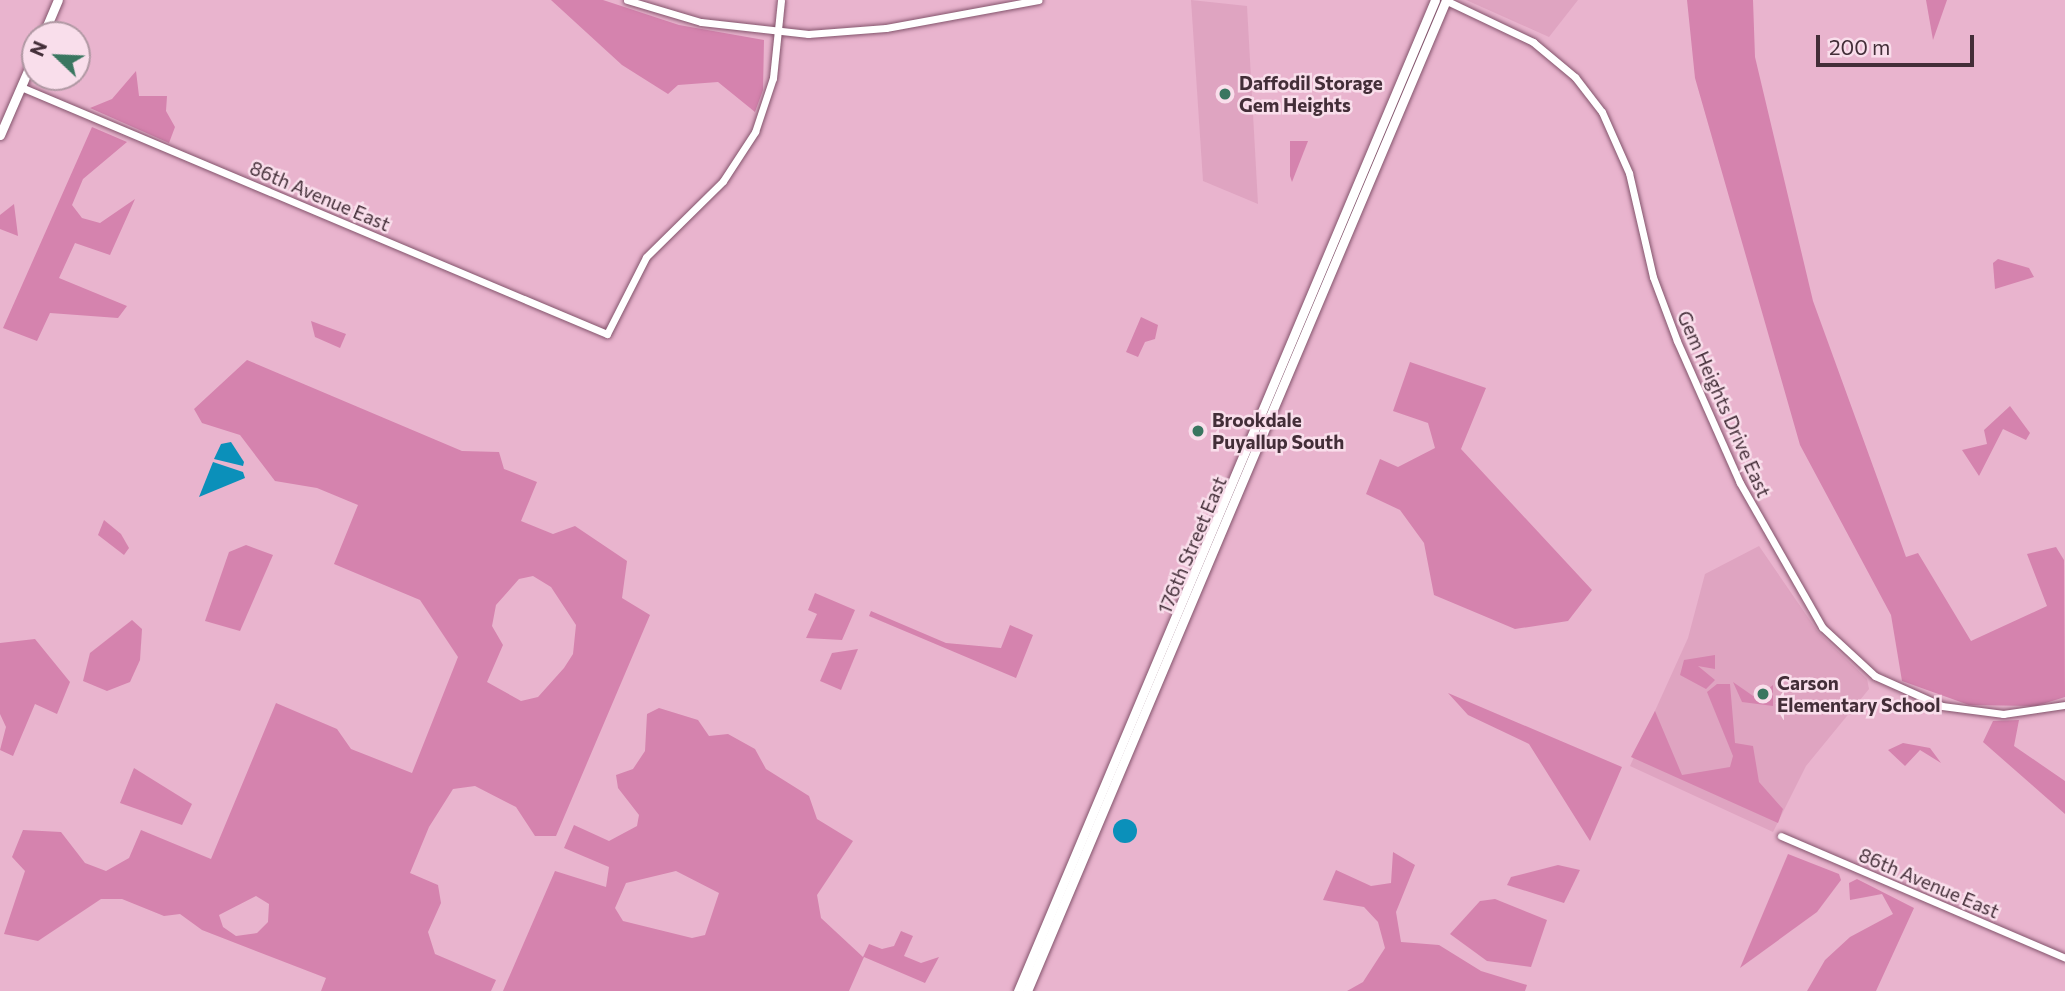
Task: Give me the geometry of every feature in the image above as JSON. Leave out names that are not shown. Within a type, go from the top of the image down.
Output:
[{"type":"main road","points":[[49,21],[58,0]]},
{"type":"main road","name":"176th Street East","points":[[1018,991],[1186,580],[1435,0]]},
{"type":"main road","name":"176th Street East","points":[[1027,991],[1164,657],[1446,0]]},
{"type":"main road","points":[[0,135],[21,87]]},
{"type":"main road","points":[[1342,240],[1355,186]]},
{"type":"main road","points":[[1297,345],[1322,264]]},
{"type":"main road","points":[[1253,447],[1271,382]]},
{"type":"main road","points":[[1164,657],[1186,580]]},
{"type":"main road","points":[[1091,840],[1087,836],[1111,764]]},
{"type":"main road","points":[[1047,943],[1067,871]]},
{"type":"street","points":[[627,0],[701,22],[778,33],[886,28],[1038,0]]},
{"type":"street","points":[[778,33],[781,0]]},
{"type":"street","name":"Gem Heights Drive East","points":[[1446,0],[1533,42],[1575,77],[1602,112],[1625,161],[1653,277],[1677,341],[1740,483],[1822,627],[1875,676],[1942,706],[2003,714],[2065,705]]},
{"type":"street","name":"86th Avenue East","points":[[30,91],[607,334],[646,257],[723,181],[746,149],[767,101],[778,33]]},
{"type":"street","name":"86th Avenue East","points":[[1781,836],[2065,958]]},
{"type":"shaded area","points":[[551,0],[603,0],[679,25],[764,40],[763,90],[755,112],[718,82],[678,85],[668,94],[622,65]]},
{"type":"shaded area","name":"Daffodil Storage Gem Heights","points":[[1191,0],[1247,6],[1258,204],[1203,181]]},
{"type":"shaded area","points":[[1466,0],[1578,0],[1549,37]]},
{"type":"shaded area","points":[[1687,0],[1753,0],[1755,57],[1813,301],[1906,557],[1918,553],[1971,641],[2047,606],[2027,554],[2056,547],[2064,560],[2065,697],[2036,706],[1969,705],[1902,681],[1891,615],[1800,445],[1695,78]]},
{"type":"shaded area","points":[[1926,0],[1947,0],[1933,40]]},
{"type":"shaded area","points":[[136,71],[139,96],[167,96],[166,111],[175,127],[169,143],[90,108],[112,99]]},
{"type":"shaded area","points":[[92,127],[127,142],[83,179],[72,205],[82,218],[100,223],[135,199],[110,255],[75,243],[59,278],[127,306],[118,318],[50,313],[37,341],[3,328]]},
{"type":"shaded area","points":[[1290,141],[1308,141],[1292,182],[1290,176]]},
{"type":"shaded area","points":[[14,204],[18,236],[0,229],[0,215]]},
{"type":"shaded area","points":[[1998,259],[2029,268],[2034,277],[1995,289],[1993,263]]},
{"type":"shaded area","points":[[1141,317],[1158,325],[1155,339],[1145,342],[1138,357],[1126,352]]},
{"type":"shaded area","points":[[311,321],[346,334],[340,348],[315,337]]},
{"type":"shaded area","points":[[247,360],[462,451],[499,452],[504,469],[537,482],[521,521],[553,534],[575,526],[627,561],[622,598],[650,615],[556,836],[535,836],[516,807],[475,786],[453,789],[429,827],[410,873],[438,885],[441,903],[428,932],[435,954],[496,980],[491,991],[321,991],[326,978],[202,930],[180,914],[164,916],[122,899],[101,899],[38,941],[4,934],[25,871],[12,857],[23,830],[61,832],[85,863],[106,871],[129,858],[141,830],[211,859],[276,703],[337,729],[351,749],[412,773],[458,657],[420,600],[334,564],[358,505],[317,488],[275,481],[240,435],[202,423],[194,409]],"holes":[[[533,576],[551,587],[576,625],[573,654],[564,668],[538,697],[521,701],[487,682],[503,645],[492,626],[496,605],[519,579]],[[256,896],[269,904],[268,922],[257,933],[236,936],[223,927],[219,915]]]},
{"type":"shaded area","points":[[1410,362],[1486,388],[1461,449],[1592,590],[1568,621],[1515,629],[1434,595],[1424,543],[1400,510],[1366,494],[1380,459],[1398,467],[1435,448],[1428,423],[1393,411]]},
{"type":"shaded area","points":[[2010,406],[2030,433],[2026,440],[2003,429],[1979,476],[1962,450],[1987,444],[1984,430]]},
{"type":"shaded area","points":[[104,520],[121,534],[129,548],[124,555],[98,535]]},
{"type":"shaded area","points":[[246,545],[273,555],[240,631],[205,621],[229,552]]},
{"type":"shaded area","name":"Carson Elementary School","points":[[1759,546],[1818,632],[1867,679],[1869,689],[1806,766],[1773,832],[1630,766],[1688,638],[1705,574]]},
{"type":"shaded area","points":[[815,593],[855,610],[842,640],[806,638],[817,614],[808,610]]},
{"type":"shaded area","points":[[871,611],[946,643],[1001,648],[1010,625],[1033,635],[1016,678],[869,616]]},
{"type":"shaded area","points":[[132,620],[142,629],[140,660],[130,682],[107,691],[83,681],[90,653]]},
{"type":"shaded area","points":[[35,639],[70,682],[57,714],[35,704],[13,756],[0,750],[6,727],[0,714],[0,643]]},
{"type":"shaded area","points":[[858,649],[841,690],[820,681],[832,653]]},
{"type":"shaded area","points":[[1715,655],[1715,669],[1698,666],[1715,680],[1706,689],[1680,675],[1684,660]]},
{"type":"shaded area","points":[[1733,682],[1756,698],[1773,685],[1773,706],[1742,702]]},
{"type":"shaded area","points":[[1717,684],[1730,684],[1735,743],[1753,746],[1759,782],[1783,809],[1778,823],[1631,757],[1655,711],[1682,775],[1730,767],[1733,756],[1707,692]]},
{"type":"shaded area","points":[[1448,693],[1622,767],[1590,841],[1529,744],[1468,715]]},
{"type":"shaded area","points":[[659,708],[698,720],[709,736],[728,734],[755,749],[766,769],[809,796],[817,819],[853,841],[817,895],[821,918],[863,957],[869,944],[882,949],[894,946],[901,931],[913,936],[904,956],[921,963],[939,957],[925,983],[864,957],[849,991],[503,991],[555,871],[606,887],[609,867],[564,848],[574,825],[609,841],[637,826],[639,815],[618,788],[616,775],[633,769],[645,751],[647,714]],"holes":[[[676,871],[719,893],[705,935],[692,938],[623,921],[615,908],[626,883]]]},
{"type":"shaded area","points":[[2019,720],[2014,746],[2065,781],[2065,814],[1983,742],[1993,721]]},
{"type":"shaded area","points":[[1903,743],[1930,748],[1941,763],[1920,750],[1905,766],[1888,750]]},
{"type":"shaded area","points":[[134,768],[192,804],[182,825],[120,803]]},
{"type":"shaded area","points":[[1393,852],[1415,865],[1396,912],[1401,942],[1439,945],[1481,971],[1527,985],[1525,991],[1347,991],[1363,982],[1385,948],[1378,922],[1364,907],[1323,900],[1336,870],[1371,886],[1391,883]]},
{"type":"shaded area","points":[[1788,854],[1839,874],[1841,880],[1817,912],[1740,968]]},
{"type":"shaded area","points":[[1558,865],[1580,870],[1564,903],[1507,885],[1511,877]]},
{"type":"shaded area","points":[[1857,879],[1914,908],[1876,991],[1807,991],[1825,960],[1850,937],[1893,914],[1882,894],[1850,900],[1849,883]]},
{"type":"shaded area","points":[[1495,899],[1547,920],[1531,967],[1487,961],[1450,934],[1480,901]]},
{"type":"water","points":[[231,442],[244,462],[243,466],[214,459],[221,444]]},
{"type":"water","points":[[213,462],[243,472],[245,478],[199,497]]},
{"type":"water","points":[[1125,819],[1136,826],[1137,831],[1130,842],[1125,843],[1114,836],[1113,831],[1120,820]]},
{"type":"place","name":"Daffodil Storage Gem Heights","points":[[1225,94]]},
{"type":"place","name":"Brookdale Puyallup South","points":[[1198,431]]},
{"type":"place","name":"Carson Elementary School","points":[[1763,694]]}]
